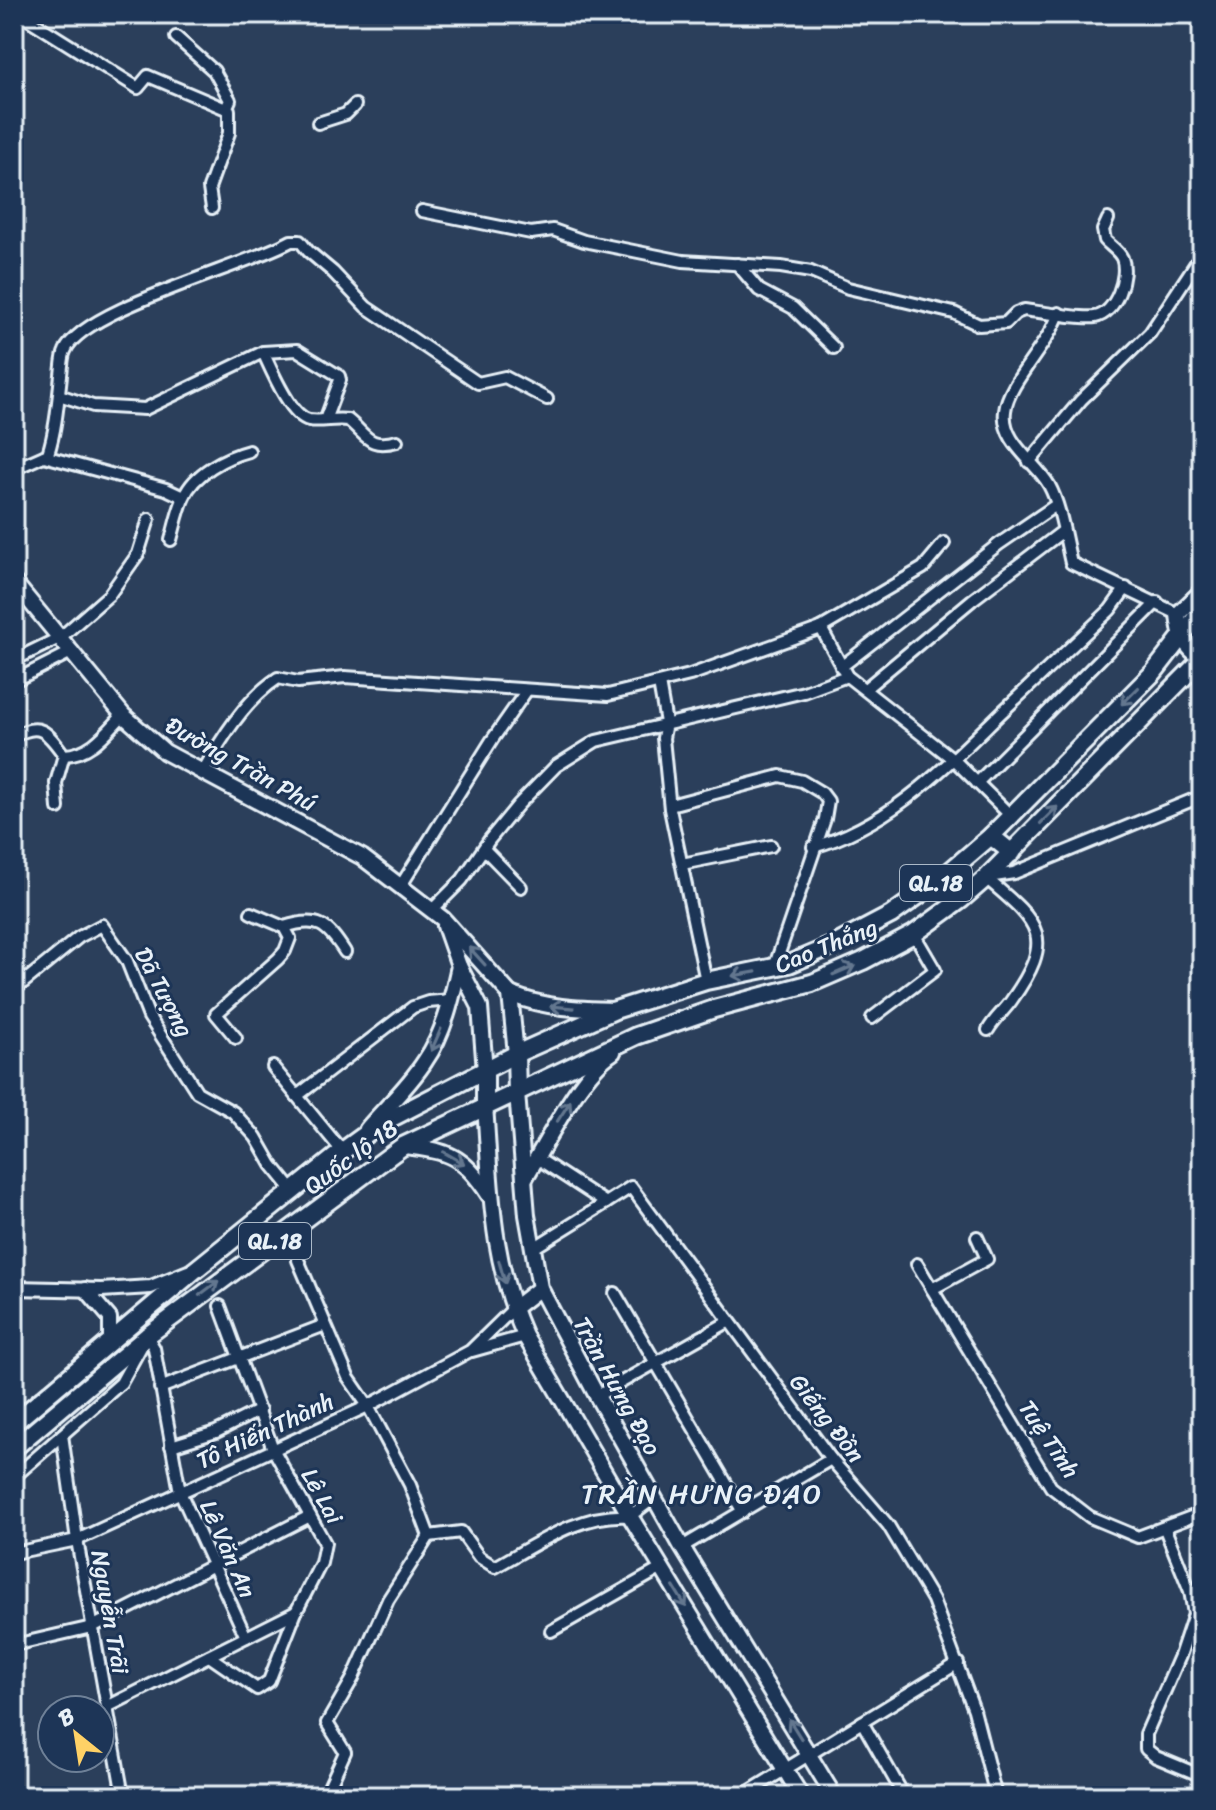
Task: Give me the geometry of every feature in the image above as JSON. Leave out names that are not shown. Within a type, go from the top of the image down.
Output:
[{"type":"main road","name":"Đường Trần Phú","points":[[14,582],[123,715],[165,752],[362,857],[437,914],[510,994]]},
{"type":"main road","points":[[1180,636],[1178,614],[1199,595]]},
{"type":"main road","name":"QL.18","points":[[1180,636],[1195,619],[1202,618]]},
{"type":"main road","name":"Cao Thắng","points":[[516,1054],[615,1010],[706,981],[774,968],[834,945],[891,915],[936,883],[991,836],[1154,672],[1180,636],[1189,649],[1202,659],[986,878],[914,934],[812,983],[714,1009],[636,1036],[517,1093]]},
{"type":"main road","points":[[991,836],[1012,853]]},
{"type":"main road","points":[[437,914],[480,1007],[489,1195],[498,1257],[513,1309],[525,1336],[630,1516],[801,1796]]},
{"type":"main road","points":[[359,1139],[426,1061],[451,1000],[459,966]]},
{"type":"main road","points":[[517,1093],[510,994],[533,1004],[615,1010]]},
{"type":"main road","points":[[524,1178],[551,1131],[597,1065],[636,1036]]},
{"type":"main road","name":"Quốc lộ 18","points":[[294,1192],[380,1124],[516,1054]]},
{"type":"main road","name":"Quốc lộ 18","points":[[147,1336],[403,1146],[485,1105],[517,1093]]},
{"type":"main road","name":"Trần Hưng Đạo","points":[[517,1093],[532,1249],[540,1288],[682,1547],[834,1796]]},
{"type":"main road","points":[[403,1146],[439,1149],[458,1159],[473,1172],[489,1195]]},
{"type":"main road","name":"QL.18","points":[[14,1411],[294,1192]]},
{"type":"main road","points":[[513,1309],[540,1288]]},
{"type":"main road","name":"QL.18","points":[[14,1460],[147,1336]]},
{"type":"main road","name":"QL.18","points":[[14,1423],[99,1347]]},
{"type":"main road","name":"QL.18","points":[[14,1448],[112,1369]]},
{"type":"street","points":[[20,14],[138,88],[148,76],[229,110],[229,133],[209,188],[212,208]]},
{"type":"street","points":[[176,37],[214,71],[230,100],[226,109]]},
{"type":"street","points":[[318,123],[346,114],[355,105]]},
{"type":"street","points":[[422,211],[531,233],[553,230],[584,241],[683,261],[811,272],[848,288],[954,313],[979,325],[1006,323],[1024,310],[1094,318],[1109,309],[1118,293],[1124,262],[1119,252],[1105,240],[1103,230],[1108,219]]},
{"type":"street","points":[[14,469],[48,454],[65,350],[77,336],[136,302],[291,241],[300,241],[366,307],[478,383],[505,377],[547,399]]},
{"type":"street","points":[[1029,462],[1081,400],[1150,333],[1202,254]]},
{"type":"street","points":[[737,264],[759,290],[793,308],[834,348]]},
{"type":"street","points":[[1059,313],[1045,344],[1012,390],[1004,413],[1009,431],[1029,462],[1049,484],[1071,563],[1178,614]]},
{"type":"street","points":[[59,395],[93,406],[145,409],[263,352],[297,350],[339,376],[325,420]]},
{"type":"street","points":[[263,352],[280,386],[306,420],[348,420],[371,442],[385,444],[397,441]]},
{"type":"street","points":[[171,540],[183,497],[193,481],[236,454],[249,451]]},
{"type":"street","points":[[44,456],[166,489],[183,497]]},
{"type":"street","points":[[437,914],[518,805],[572,754],[596,741],[804,692],[844,672],[988,552],[1056,505]]},
{"type":"street","points":[[14,660],[61,637],[109,595],[138,554],[149,519]]},
{"type":"street","points":[[865,689],[972,600],[1063,531]]},
{"type":"street","points":[[202,773],[229,730],[260,692],[278,678],[298,682],[345,677],[608,695],[690,675],[821,628],[923,568],[944,543]]},
{"type":"street","points":[[813,847],[834,841],[895,808],[953,759],[1110,610],[1126,588]]},
{"type":"street","points":[[977,783],[1157,602]]},
{"type":"street","points":[[821,628],[844,672],[953,759],[1011,816]]},
{"type":"street","points":[[14,681],[73,651]]},
{"type":"street","points":[[659,683],[670,805],[706,981]]},
{"type":"street","points":[[400,887],[527,690]]},
{"type":"street","points":[[64,755],[76,754],[91,746],[123,715]]},
{"type":"street","points":[[14,737],[28,728],[35,728],[50,737],[64,755]]},
{"type":"street","points":[[58,808],[56,783],[64,755]]},
{"type":"street","points":[[670,805],[780,776],[790,777],[822,793],[828,801],[825,819],[774,968]]},
{"type":"street","points":[[986,878],[1014,873],[1202,796]]},
{"type":"street","points":[[682,864],[771,846]]},
{"type":"street","points":[[484,849],[521,887]]},
{"type":"street","points":[[986,878],[1029,915],[1036,928],[1037,941],[1031,969],[988,1030]]},
{"type":"street","points":[[251,913],[284,927],[311,921],[327,927],[345,952]]},
{"type":"street","name":"Dã Tượng","points":[[14,990],[79,937],[102,925],[127,961],[149,1017],[197,1092],[233,1112],[256,1137],[272,1165],[294,1192]]},
{"type":"street","points":[[236,1038],[216,1014],[266,972],[285,951],[290,938],[284,927]]},
{"type":"street","points":[[872,1018],[935,970],[914,934]]},
{"type":"street","points":[[297,1096],[413,1007],[451,1000]]},
{"type":"street","points":[[273,1067],[342,1151]]},
{"type":"street","points":[[532,1249],[606,1203],[537,1158]]},
{"type":"street","name":"Giếng Đồn","points":[[606,1203],[631,1187],[831,1459],[888,1525],[933,1600],[974,1710],[996,1796]]},
{"type":"street","points":[[932,1289],[987,1259],[977,1237]]},
{"type":"street","points":[[298,1260],[348,1377],[368,1406],[410,1485],[429,1536]]},
{"type":"street","name":"Tuệ Tĩnh","points":[[917,1264],[1051,1487],[1090,1517],[1138,1537],[1202,1513]]},
{"type":"street","points":[[14,1288],[151,1287],[195,1270]]},
{"type":"street","points":[[85,1289],[110,1318],[99,1347]]},
{"type":"street","points":[[615,1293],[743,1512]]},
{"type":"street","name":"Lê Lai","points":[[209,1656],[257,1689],[269,1681],[296,1612],[321,1563],[325,1543],[273,1449],[220,1306]]},
{"type":"street","name":"Tô Hiến Thành","points":[[14,1553],[77,1540],[368,1406],[470,1351],[513,1309]]},
{"type":"street","points":[[597,1396],[728,1322]]},
{"type":"street","points":[[160,1388],[325,1325]]},
{"type":"street","points":[[14,1477],[121,1383],[147,1336]]},
{"type":"street","name":"Lê Văn An","points":[[147,1336],[154,1348],[180,1492],[246,1637]]},
{"type":"street","points":[[470,1351],[525,1336]]},
{"type":"street","points":[[171,1446],[216,1432],[260,1410]]},
{"type":"street","name":"Nguyễn Trãi","points":[[62,1435],[105,1694]]},
{"type":"street","points":[[682,1547],[831,1459]]},
{"type":"street","points":[[429,1536],[461,1532],[479,1557],[495,1567],[570,1526],[611,1514],[630,1516],[654,1498]]},
{"type":"street","points":[[14,1645],[92,1627],[310,1516]]},
{"type":"street","points":[[1165,1529],[1190,1591],[1194,1614],[1180,1656],[1146,1734],[1146,1749],[1156,1757],[1202,1776]]},
{"type":"street","points":[[325,1796],[345,1752],[327,1723],[353,1678],[388,1600],[429,1536]]},
{"type":"street","points":[[551,1631],[662,1568]]},
{"type":"street","points":[[116,1702],[296,1612]]},
{"type":"street","points":[[742,1796],[958,1663]]},
{"type":"street","points":[[862,1722],[904,1796]]},
{"type":"street","name":"Nguyễn Trãi","points":[[116,1757],[123,1796]]},
{"type":"district","name":"TRẦN HƯNG ĐẠO","points":[[702,1493]]}]
